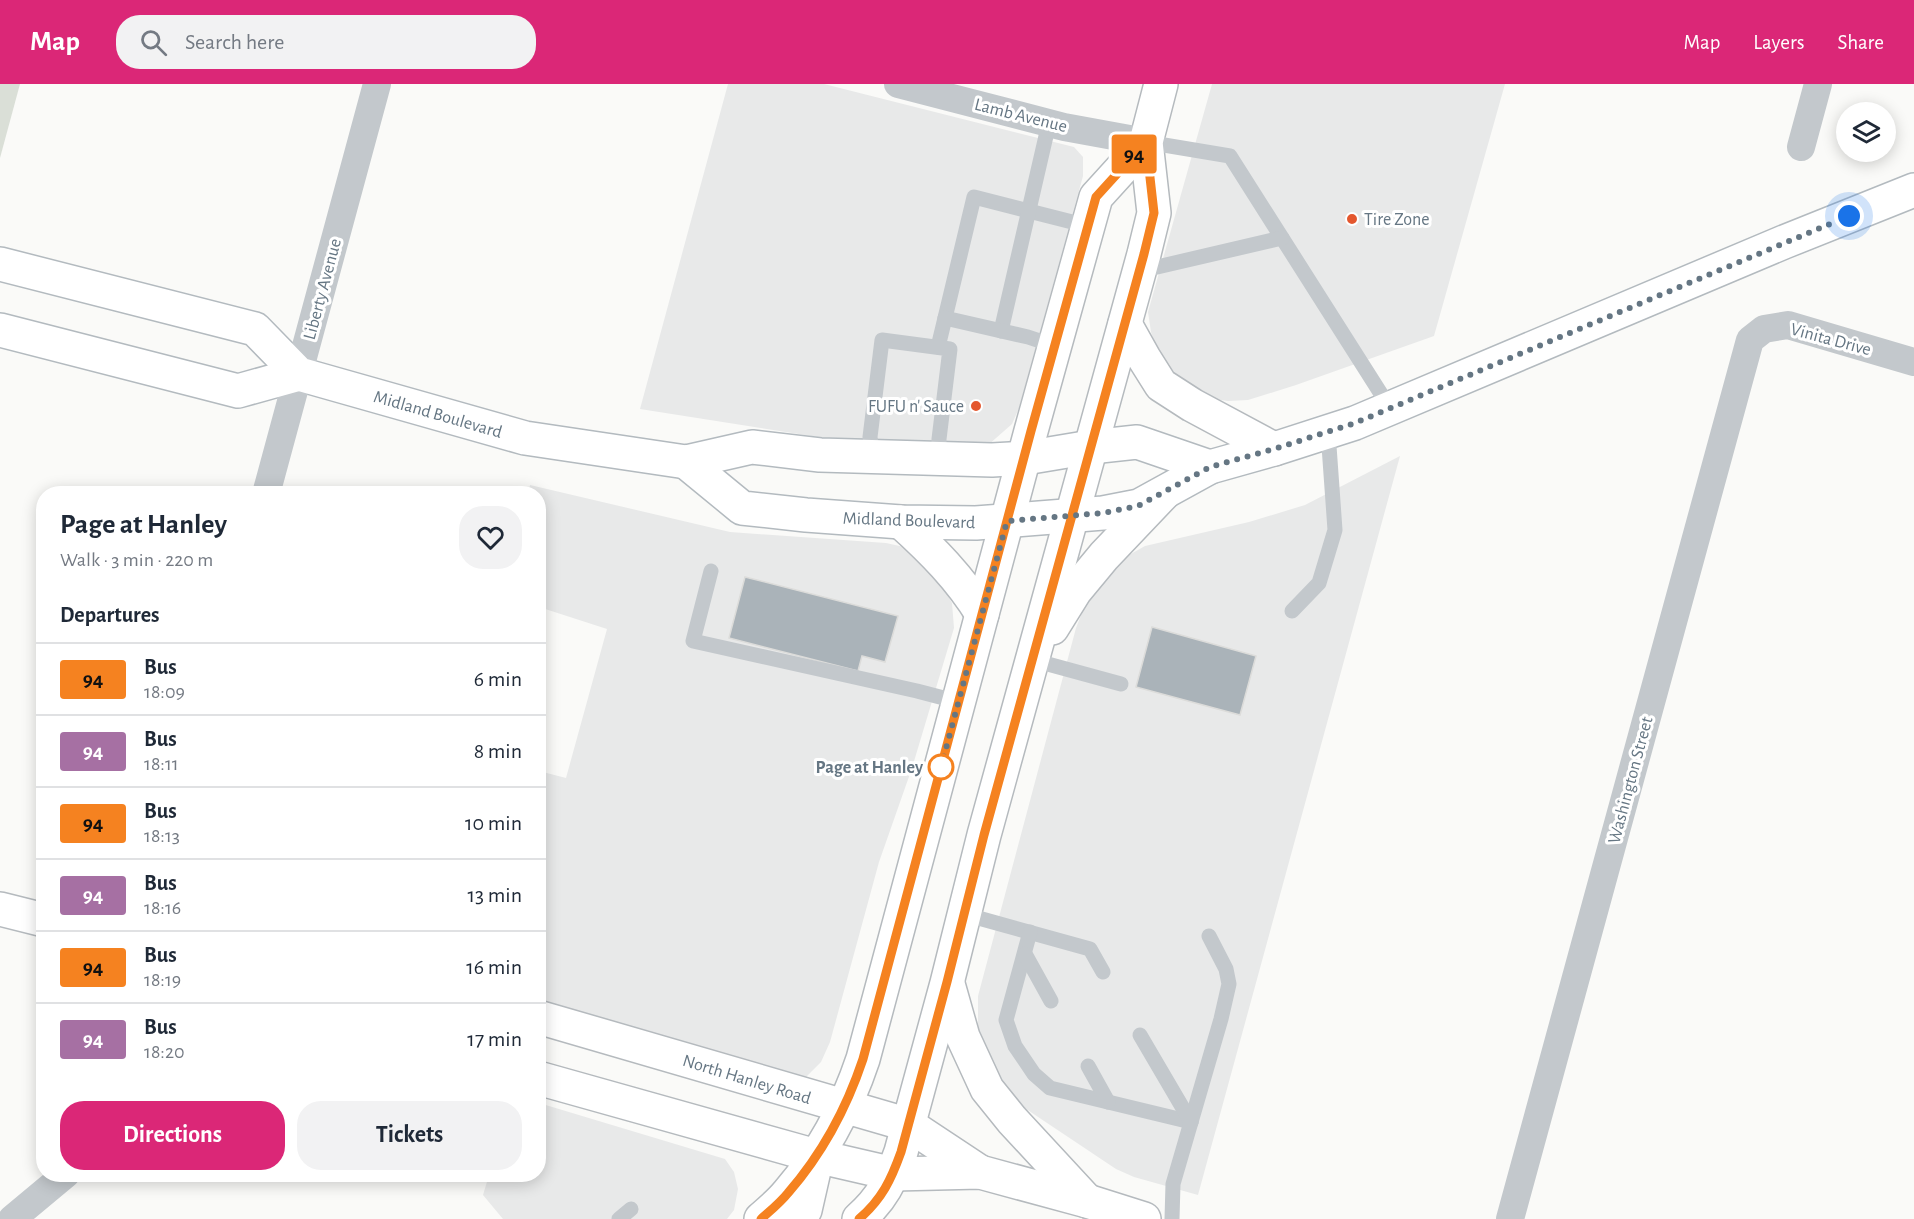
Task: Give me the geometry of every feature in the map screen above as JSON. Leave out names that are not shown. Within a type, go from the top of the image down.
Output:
[{"type":"main road","points":[[859,1219],[874,1206],[894,1174],[909,1125],[964,914],[1140,271],[1154,213],[1146,142],[1161,84]]},
{"type":"main road","points":[[761,1219],[787,1194],[816,1156],[854,1086],[1096,197],[1146,142]]},
{"type":"main road","name":"Midland Boulevard","points":[[686,462],[742,508],[806,515],[902,522],[1007,521],[1103,513],[1138,506],[1210,467],[1328,432],[1390,408],[1784,242],[1914,190]]},
{"type":"main road","name":"Midland Boulevard","points":[[0,264],[255,329],[299,374],[525,438],[686,462],[752,447],[820,455],[992,460],[1024,458],[1137,442],[1210,467]]},
{"type":"main road","points":[[1125,324],[1161,384],[1192,405],[1274,449]]},
{"type":"main road","points":[[0,330],[238,391],[299,374]]},
{"type":"main road","points":[[1033,660],[1075,591],[1104,556],[1164,493]]},
{"type":"main road","points":[[902,522],[953,573],[969,592],[982,614]]},
{"type":"main road","points":[[0,909],[36,918]]},
{"type":"main road","points":[[947,982],[963,1037],[987,1089],[1086,1201]]},
{"type":"main road","name":"North Hanley Road","points":[[546,1019],[909,1125],[980,1172]]},
{"type":"main road","name":"North Hanley Road","points":[[546,1080],[816,1156],[894,1174],[980,1172],[1144,1219]]},
{"type":"main road","points":[[800,1219],[808,1199],[817,1138],[809,1107],[801,1095]]},
{"type":"street","name":"Liberty Avenue","points":[[268,486],[377,84]]},
{"type":"street","name":"Lamb Avenue","points":[[898,84],[1049,123],[1146,142]]},
{"type":"street","points":[[1801,147],[1818,84]]},
{"type":"street","name":"Vinita Drive","points":[[1750,340],[1764,329],[1788,325],[1914,362]]},
{"type":"street","name":"Washington Street","points":[[1510,1219],[1750,340]]},
{"type":"street","points":[[12,1219],[56,1182]]},
{"type":"lane","points":[[1001,331],[1049,123]]},
{"type":"lane","points":[[1146,142],[1230,156],[1390,408]]},
{"type":"lane","points":[[938,347],[974,197],[1088,226]]},
{"type":"lane","points":[[1140,271],[1282,238]]},
{"type":"lane","points":[[945,318],[1055,346]]},
{"type":"lane","points":[[873,457],[870,437],[882,340],[950,349],[939,439],[939,459]]},
{"type":"lane","points":[[1292,611],[1320,583],[1335,530],[1328,432]]},
{"type":"lane","points":[[711,571],[693,641],[958,702]]},
{"type":"lane","points":[[1033,660],[1121,684]]},
{"type":"lane","points":[[964,914],[1090,949],[1103,972]]},
{"type":"lane","points":[[1030,932],[1006,1020],[1015,1046],[1034,1074],[1050,1088],[1191,1122]]},
{"type":"lane","points":[[1172,1219],[1173,1184],[1229,984],[1226,969],[1209,936]]},
{"type":"lane","points":[[1025,954],[1051,1000]]},
{"type":"lane","points":[[1140,1035],[1191,1122]]},
{"type":"lane","points":[[1088,1066],[1108,1102]]},
{"type":"shaded area","points":[[0,84],[20,84],[0,158]]},
{"type":"shaded area","points":[[728,84],[824,84],[1074,147],[1083,157],[1083,176],[1019,408],[1012,424],[987,446],[862,444],[640,409]]},
{"type":"shaded area","points":[[1212,84],[1505,84],[1434,336],[1248,400],[1228,401],[1207,398],[1184,384],[1165,366],[1151,332],[1148,312]]},
{"type":"shaded area","points":[[1400,456],[1198,1195],[1134,1177],[1116,1169],[1014,1101],[987,1064],[978,1034],[978,996],[1076,628],[1087,600],[1122,559],[1145,546],[1249,522],[1305,505]]},
{"type":"shaded area","points":[[546,489],[730,532],[886,543],[913,549],[933,568],[952,603],[954,628],[912,768],[879,862],[830,1042],[821,1062],[806,1077],[791,1080],[546,1006],[546,773],[566,778],[607,629],[546,609]]},
{"type":"shaded area","points":[[546,1105],[725,1159],[734,1172],[738,1189],[734,1210],[727,1219],[503,1219],[483,1195],[487,1182],[546,1182]]},
{"type":"building","points":[[745,577],[898,616],[885,662],[862,656],[858,671],[729,638]]},
{"type":"building","points":[[1152,627],[1256,656],[1240,715],[1136,687]]},
{"type":"bus line","name":"94","points":[[761,1219],[787,1194],[816,1156],[854,1086],[917,863],[1031,431],[1096,197],[1146,142],[1154,213],[1144,254],[984,835],[909,1125],[894,1174],[874,1206],[859,1219]]},
{"type":"place","name":"Tire Zone","points":[[1352,219]]},
{"type":"place","name":"FUFU n' Sauce","points":[[976,406]]},
{"type":"place","name":"Page at Hanley","points":[[941,767]]},
{"type":"route","points":[[941,767],[1007,521],[1103,513],[1138,506],[1210,467],[1355,423],[1849,216]]}]
